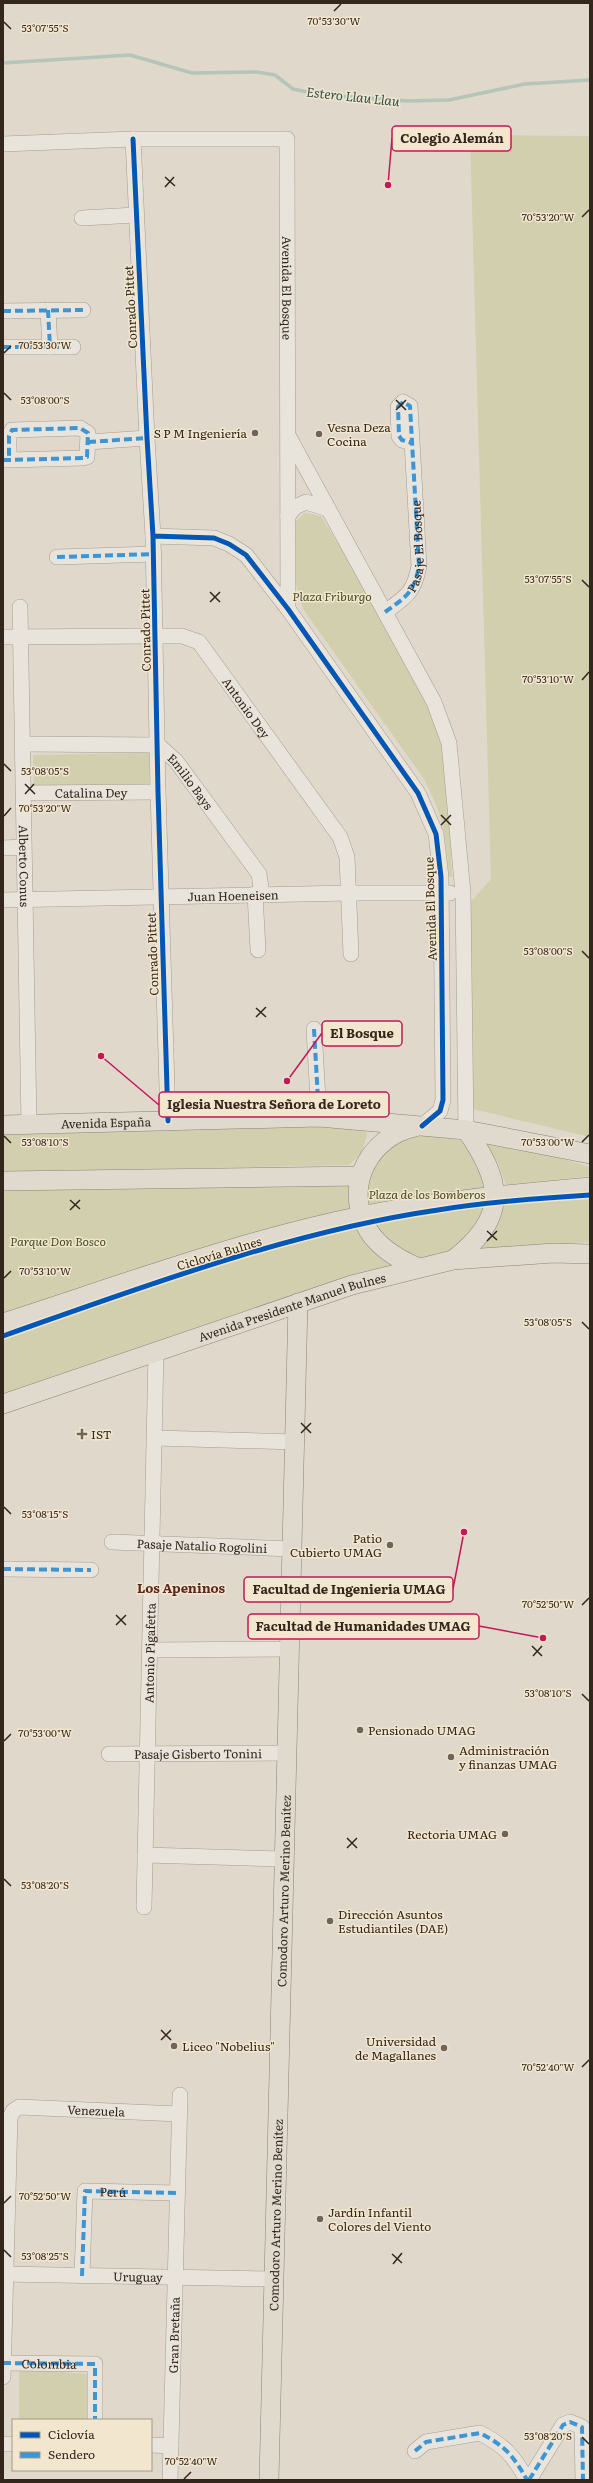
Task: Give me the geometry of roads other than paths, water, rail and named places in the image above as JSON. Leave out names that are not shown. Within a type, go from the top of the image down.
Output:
[{"type":"main road","name":"Avenida España","points":[[3,1125],[319,1117],[466,1130],[590,1154]]},
{"type":"main road","points":[[419,1268],[386,1251],[368,1229],[361,1216],[358,1196],[360,1176],[368,1159],[379,1144],[400,1131],[422,1126]]},
{"type":"main road","points":[[453,1260],[470,1247],[486,1226],[495,1196],[488,1165],[466,1130]]},
{"type":"main road","points":[[3,1181],[360,1176]]},
{"type":"main road","points":[[3,1323],[259,1240],[361,1216],[495,1196],[590,1188]]},
{"type":"main road","name":"Avenida Presidente Manuel Bulnes","points":[[3,1404],[352,1285],[453,1260],[554,1253],[590,1254]]},
{"type":"main road","name":"Comodoro Arturo Merino Benítez","points":[[269,2480],[298,1303]]},
{"type":"street","name":"Avenida El Bosque","points":[[133,139],[287,139],[288,609],[418,793],[436,834],[441,877],[443,1100],[440,1111],[422,1126]]},
{"type":"street","points":[[3,144],[133,139]]},
{"type":"street","name":"Conrado Pittet","points":[[133,139],[146,438],[154,554],[160,896],[168,1121]]},
{"type":"street","points":[[82,218],[136,215]]},
{"type":"street","points":[[48,310],[50,347]]},
{"type":"street","points":[[3,311],[83,310]]},
{"type":"street","points":[[3,347],[72,347]]},
{"type":"street","points":[[80,428],[88,433],[89,453],[83,458],[6,460],[10,431],[14,429],[80,428]]},
{"type":"street","name":"Avenida El Bosque","points":[[288,436],[434,702],[449,743],[463,893],[466,1130]]},
{"type":"street","points":[[88,442],[146,438]]},
{"type":"street","name":"Pasaje El Bosque","points":[[385,612],[410,594],[416,584],[419,566],[412,443]]},
{"type":"street","points":[[288,516],[295,506],[306,502],[328,509]]},
{"type":"street","points":[[153,536],[214,538],[229,544],[246,555],[288,609]]},
{"type":"street","points":[[57,557],[154,554]]},
{"type":"street","name":"Alberto Conus","points":[[20,606],[29,1125]]},
{"type":"street","name":"Antonio Dey","points":[[3,637],[182,636],[199,642],[340,837],[347,857],[350,893],[351,954]]},
{"type":"street","name":"Emilio Bays","points":[[23,744],[158,745],[176,761],[259,874],[258,950]]},
{"type":"street","name":"Catalina Dey","points":[[24,793],[158,792]]},
{"type":"street","points":[[3,848],[23,847]]},
{"type":"street","name":"Juan Hoeneisen","points":[[3,900],[259,894],[463,893]]},
{"type":"street","points":[[314,1029],[319,1117]]},
{"type":"street","name":"Antonio Pigafetta","points":[[144,1907],[156,1438],[156,1352]]},
{"type":"street","points":[[156,1438],[295,1442]]},
{"type":"street","name":"Pasaje Natalio Rogolini","points":[[112,1542],[292,1549]]},
{"type":"street","points":[[3,1569],[90,1570]]},
{"type":"street","points":[[150,1650],[290,1649]]},
{"type":"street","name":"Pasaje Gisberto Tonini","points":[[109,1754],[148,1755],[287,1753]]},
{"type":"street","points":[[145,1855],[284,1859]]},
{"type":"street","name":"Gran Bretaña","points":[[170,2480],[180,2095]]},
{"type":"street","name":"Venezuela","points":[[4,2274],[10,2118],[13,2110],[19,2107],[179,2114]]},
{"type":"street","name":"Perú","points":[[82,2276],[86,2191],[177,2193]]},
{"type":"street","points":[[3,2377],[4,2274]]},
{"type":"street","name":"Uruguay","points":[[4,2274],[274,2279]]},
{"type":"street","name":"Colombia","points":[[3,2363],[95,2364],[95,2419]]},
{"type":"street","points":[[415,2451],[426,2442],[480,2433],[506,2449],[516,2459],[528,2480],[563,2425],[570,2422],[582,2427],[583,2480]]},
{"type":"street","points":[[152,2445],[171,2446]]},
{"type":"waterway","name":"Estero Llau Llau","points":[[3,63],[130,55],[192,73],[257,72],[275,75],[293,89],[322,95],[408,101],[449,100],[525,84],[590,80]]},
{"type":"place","name":"Colegio Alemán","points":[[388,185]]},
{"type":"place","name":"S P M Ingeniería","points":[[255,433]]},
{"type":"place","name":"Vesna Deza Cocina","points":[[319,434]]},
{"type":"place","name":"Iglesia Nuestra Señora de Loreto","points":[[101,1056]]},
{"type":"place","name":"El Bosque","points":[[287,1081]]},
{"type":"place","name":"IST","points":[[82,1434]]},
{"type":"place","name":"Facultad de Ingenieria UMAG","points":[[464,1532]]},
{"type":"place","name":"Patio Cubierto UMAG","points":[[390,1545]]},
{"type":"place","name":"Facultad de Humanidades UMAG","points":[[543,1638]]},
{"type":"place","name":"Pensionado UMAG","points":[[360,1730]]},
{"type":"place","name":"Administración y finanzas UMAG","points":[[451,1757]]},
{"type":"place","name":"Rectoria UMAG","points":[[505,1834]]},
{"type":"place","name":"Dirección Asuntos Estudiantiles (DAE)","points":[[330,1921]]},
{"type":"place","name":"Liceo \"Nobelius\"","points":[[174,2046]]},
{"type":"place","name":"Universidad de Magallanes","points":[[444,2048]]},
{"type":"place","name":"Jardín Infantil Colores del Viento","points":[[320,2219]]},
{"type":"district","name":"Los Apeninos","points":[[181,1587]]},
{"type":"park label","name":"Plaza Friburgo","points":[[332,596]]},
{"type":"park label","name":"Plaza de los Bomberos","points":[[427,1194]]},
{"type":"park label","name":"Parque Don Bosco","points":[[58,1241]]}]
